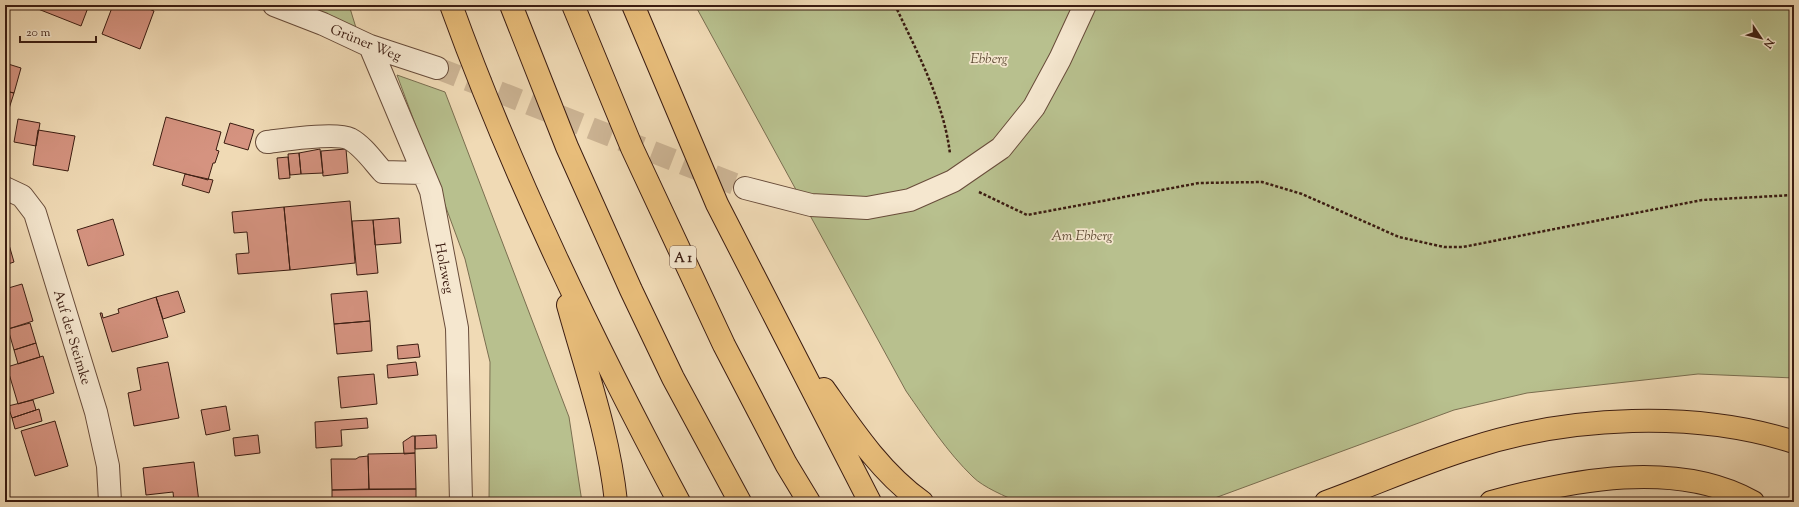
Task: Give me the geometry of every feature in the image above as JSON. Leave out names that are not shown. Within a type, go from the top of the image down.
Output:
[{"type":"highway","points":[[451,5],[521,180],[553,252],[631,413],[679,502]]},
{"type":"highway","points":[[511,5],[567,147],[630,290],[673,378],[740,502]]},
{"type":"highway","name":"A 1","points":[[573,5],[632,148],[724,345],[786,464],[809,502]]},
{"type":"highway","points":[[633,5],[716,204],[870,502]]},
{"type":"highway","points":[[553,252],[603,427],[614,479],[616,502]]},
{"type":"highway","points":[[772,314],[856,435],[907,491],[922,502]]},
{"type":"highway","points":[[1326,502],[1404,470],[1472,447],[1530,432],[1602,421],[1669,421],[1719,426],[1794,442]]},
{"type":"highway","points":[[1491,502],[1535,490],[1611,478],[1660,477],[1693,481],[1724,490],[1753,502]]},
{"type":"street","name":"Grüner Weg","points":[[274,5],[324,24],[370,46],[437,68]]},
{"type":"street","points":[[745,188],[811,205],[867,208],[910,200],[953,180],[1002,148],[1034,107],[1060,59],[1085,5]]},
{"type":"street","name":"Holzweg","points":[[370,46],[431,191],[457,328],[461,502]]},
{"type":"street","points":[[266,142],[332,136],[349,138],[361,147],[382,172],[423,173]]},
{"type":"street","name":"Auf der Steimke","points":[[5,188],[22,196],[36,213],[96,412],[108,466],[110,502]]},
{"type":"path","points":[[895,5],[927,73],[948,134],[953,180],[1027,215],[1199,183],[1262,182],[1302,194],[1399,237],[1444,247],[1463,246],[1702,200],[1794,195]]},
{"type":"green space","points":[[294,5],[349,5],[357,31]]},
{"type":"green space","name":"Am Ebberg","points":[[695,5],[1794,5],[1794,378],[1698,374],[1527,393],[1454,410],[1204,502],[1019,502],[1001,495],[977,481],[946,447],[906,391]]},
{"type":"green space","points":[[397,75],[445,92],[569,417],[582,502],[489,502],[490,362],[465,259]]},
{"type":"building","points":[[28,5],[89,5],[81,26]]},
{"type":"building","points":[[113,5],[139,5],[154,11],[140,49],[102,34]]},
{"type":"building","points":[[5,63],[21,68],[14,93],[5,91]]},
{"type":"building","points":[[5,91],[14,93],[6,118],[5,118]]},
{"type":"building","points":[[166,117],[221,132],[216,150],[219,151],[215,163],[213,163],[208,180],[153,165]]},
{"type":"building","points":[[18,119],[40,123],[36,146],[14,142]]},
{"type":"building","points":[[230,123],[254,130],[248,150],[224,143]]},
{"type":"building","points":[[38,130],[75,136],[68,171],[33,165]]},
{"type":"building","points":[[320,149],[323,173],[301,174],[299,153]]},
{"type":"building","points":[[346,149],[348,173],[323,176],[321,151]]},
{"type":"building","points":[[299,153],[301,174],[290,175],[288,154]]},
{"type":"building","points":[[288,157],[290,178],[279,179],[277,158]]},
{"type":"building","points":[[185,174],[213,180],[209,193],[182,185]]},
{"type":"building","points":[[350,201],[355,263],[290,270],[284,207]]},
{"type":"building","points":[[284,207],[290,270],[238,274],[236,254],[249,253],[247,232],[234,233],[232,212]]},
{"type":"building","points":[[399,218],[401,243],[375,245],[373,220]]},
{"type":"building","points":[[113,219],[124,255],[88,266],[77,230]]},
{"type":"building","points":[[373,220],[378,273],[357,275],[352,221]]},
{"type":"building","points":[[5,231],[14,262],[5,265]]},
{"type":"building","points":[[22,284],[33,321],[5,330],[5,289]]},
{"type":"building","points":[[178,291],[185,312],[163,319],[156,297]]},
{"type":"building","points":[[367,291],[370,321],[334,324],[331,294]]},
{"type":"building","points":[[156,297],[168,337],[112,352],[100,313],[102,313],[103,318],[119,313],[118,309]]},
{"type":"building","points":[[370,321],[372,351],[337,354],[334,324]]},
{"type":"building","points":[[30,323],[36,343],[14,350],[8,329]]},
{"type":"building","points":[[36,343],[40,357],[18,364],[14,350]]},
{"type":"building","points":[[418,344],[420,357],[398,359],[397,346]]},
{"type":"building","points":[[43,356],[54,393],[18,404],[7,367]]},
{"type":"building","points":[[168,362],[179,418],[134,426],[128,393],[141,390],[137,368]]},
{"type":"building","points":[[416,362],[418,375],[388,378],[387,365]]},
{"type":"building","points":[[374,374],[377,404],[341,408],[338,377]]},
{"type":"building","points":[[33,400],[36,410],[12,418],[8,406]]},
{"type":"building","points":[[226,406],[230,430],[206,435],[201,410]]},
{"type":"building","points":[[39,409],[42,421],[15,429],[12,418]]},
{"type":"building","points":[[367,418],[368,428],[341,430],[342,446],[316,448],[315,422]]},
{"type":"building","points":[[55,421],[68,466],[35,476],[21,431]]},
{"type":"building","points":[[258,435],[260,453],[235,456],[233,438]]},
{"type":"building","points":[[436,435],[437,448],[415,449],[415,436]]},
{"type":"building","points":[[412,436],[415,436],[415,453],[404,454],[403,442]]},
{"type":"building","points":[[415,453],[416,489],[369,489],[368,454]]},
{"type":"building","points":[[368,456],[369,489],[332,490],[331,459],[356,459],[359,457]]},
{"type":"building","points":[[194,462],[199,502],[174,502],[173,492],[146,495],[143,468]]},
{"type":"building","points":[[416,489],[416,502],[332,502],[332,490]]},
{"type":"tunnel","points":[[437,68],[745,188]]},
{"type":"park label","name":"Ebberg","points":[[989,58]]}]
